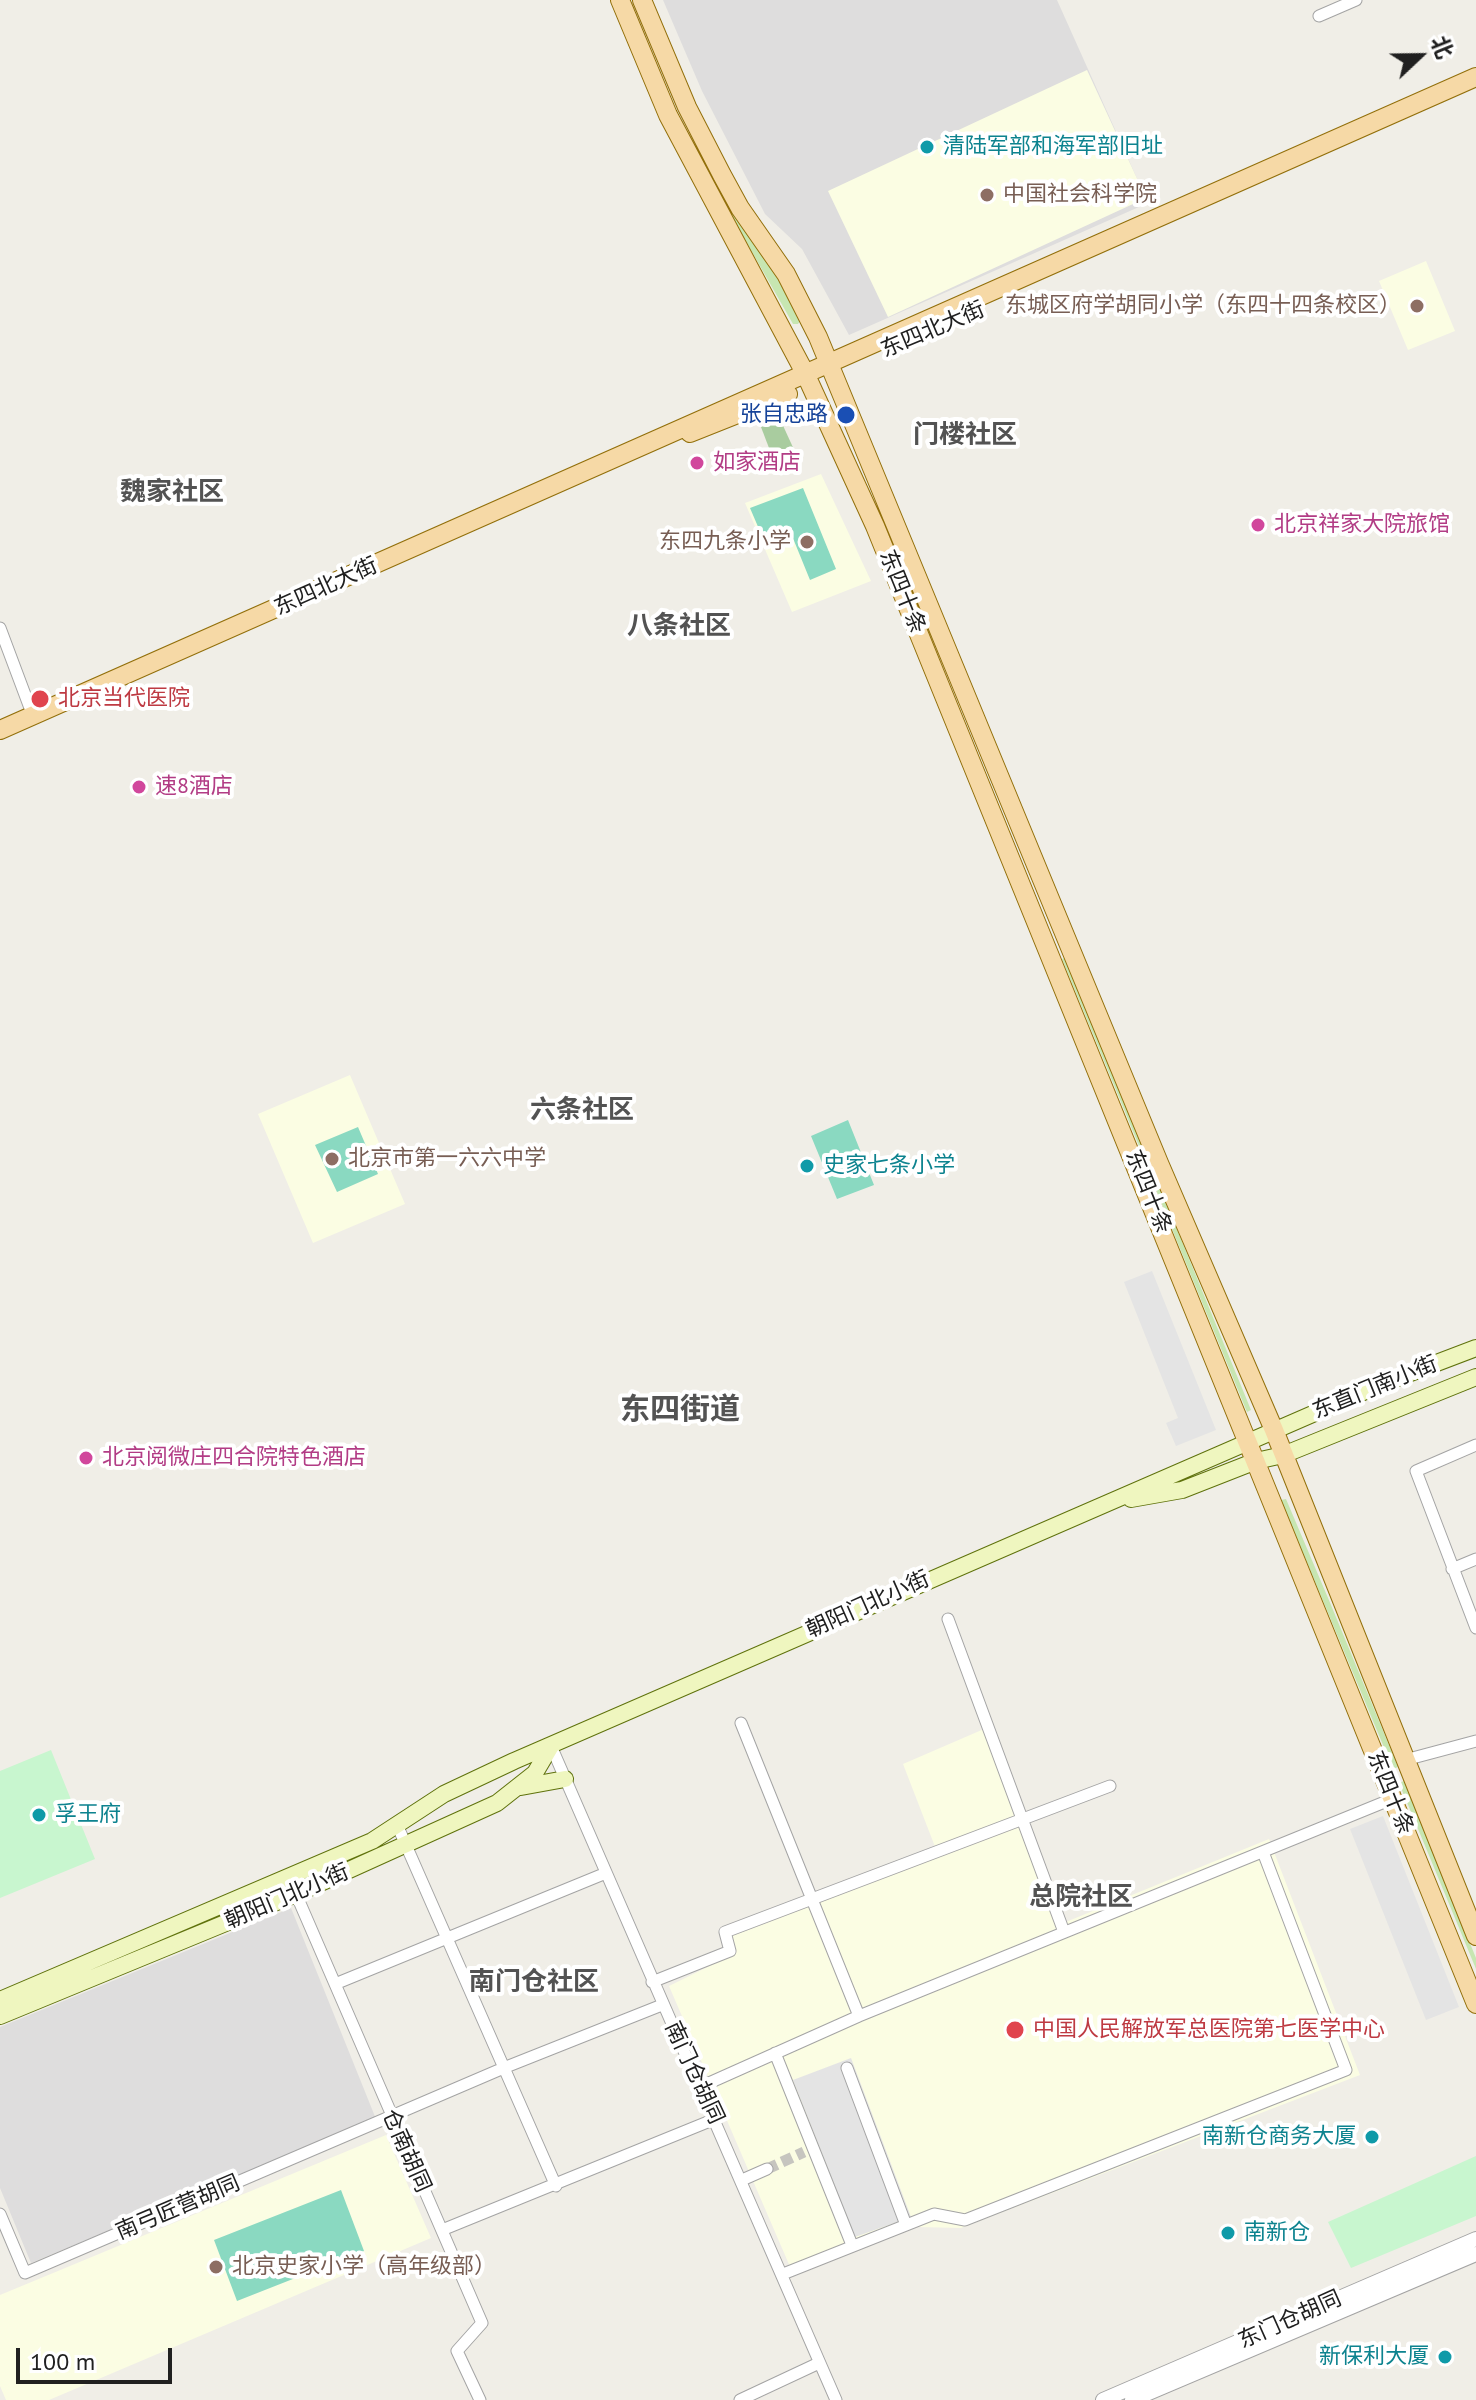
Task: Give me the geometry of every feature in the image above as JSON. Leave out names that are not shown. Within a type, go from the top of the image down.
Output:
[{"type":"main road","points":[[620,0],[668,115],[808,378]]},
{"type":"main road","points":[[642,0],[687,107],[722,175],[740,208],[786,274],[832,368]]},
{"type":"main road","name":"东四北大街","points":[[0,730],[652,444],[709,414],[832,368],[1074,256],[1476,77]]},
{"type":"main road","name":"东四十条","points":[[832,368],[1159,1163],[1274,1430],[1476,1936]]},
{"type":"main road","name":"东四十条","points":[[808,378],[881,540],[1476,2004]]},
{"type":"main road","name":"东直门南小街","points":[[1249,1441],[1476,1348]]},
{"type":"main road","name":"东直门南小街","points":[[1256,1461],[1283,1455],[1476,1377]]},
{"type":"main road","name":"朝阳门北小街","points":[[0,2000],[288,1879],[398,1827],[444,1794],[1249,1441]]},
{"type":"main road","name":"朝阳门北小街","points":[[1098,1506],[1182,1490],[1256,1461]]},
{"type":"main road","name":"朝阳门北小街","points":[[0,2016],[296,1894],[497,1803],[520,1788],[535,1773],[551,1746]]},
{"type":"main road","points":[[520,1788],[565,1779]]},
{"type":"street","points":[[1319,16],[1356,0]]},
{"type":"street","points":[[0,628],[33,716]]},
{"type":"street","points":[[1476,1445],[1416,1471],[1476,1628]]},
{"type":"street","points":[[1452,1569],[1476,1559]]},
{"type":"street","points":[[948,1619],[1064,1932]]},
{"type":"street","points":[[741,1723],[859,2016]]},
{"type":"street","points":[[1405,1760],[1476,1741]]},
{"type":"street","name":"南门仓胡同","points":[[551,1746],[836,2400]]},
{"type":"street","points":[[652,1982],[730,1951],[725,1932],[813,1896],[1110,1786]]},
{"type":"street","points":[[700,2087],[859,2016],[1392,1799]]},
{"type":"street","points":[[398,1827],[556,2186]]},
{"type":"street","points":[[783,2274],[934,2214],[965,2220],[1346,2070],[1263,1852]]},
{"type":"street","points":[[335,1984],[606,1873]]},
{"type":"street","name":"仓南胡同","points":[[296,1894],[482,2323],[457,2351],[480,2400]]},
{"type":"street","points":[[391,2118],[506,2067],[662,2005]]},
{"type":"street","points":[[775,2053],[808,2151],[852,2245]]},
{"type":"street","points":[[847,2068],[906,2225]]},
{"type":"street","name":"南弓匠营胡同","points":[[0,2214],[25,2273],[391,2118]]},
{"type":"street","points":[[442,2230],[715,2119]]},
{"type":"street","points":[[742,2180],[767,2169]]},
{"type":"street","name":"东门仓胡同","points":[[1103,2400],[1476,2239]]},
{"type":"street","name":"东门仓胡同","points":[[1132,2400],[1476,2254]]},
{"type":"street","points":[[740,2400],[819,2363]]},
{"type":"shaded area","name":"清陆军部和海军部旧址","points":[[663,0],[1057,0],[1148,203],[849,335],[802,249],[765,214],[702,91]]},
{"type":"shaded area","name":"中国社会科学院","points":[[1087,70],[1146,198],[888,317],[828,191]]},
{"type":"shaded area","name":"东城区府学胡同小学（东四十四条校区）","points":[[1426,261],[1455,331],[1408,350],[1379,281]]},
{"type":"shaded area","name":"东四九条小学","points":[[821,474],[871,581],[792,612],[745,503]]},
{"type":"shaded area","name":"北京市第一六六中学","points":[[350,1075],[405,1204],[313,1243],[258,1114]]},
{"type":"shaded area","points":[[1152,1271],[1216,1430],[1176,1446],[1166,1423],[1178,1418],[1124,1282]]},
{"type":"shaded area","name":"中国人民解放军总医院第七医学中心","points":[[984,1729],[1056,1926],[1269,1839],[1360,2075],[961,2228],[917,2227],[794,2276],[669,1986],[734,1954],[732,1936],[939,1857],[903,1764]]},
{"type":"shaded area","points":[[1383,1816],[1459,2007],[1426,2020],[1350,1829]]},
{"type":"shaded area","points":[[291,1908],[376,2119],[31,2263],[0,2188],[0,2027]]},
{"type":"shaded area","points":[[851,2058],[911,2217],[855,2237],[793,2080]]},
{"type":"shaded area","name":"北京史家小学（高年级部）","points":[[386,2135],[431,2238],[49,2400],[6,2400],[0,2386],[0,2295]]},
{"type":"green space","points":[[700,150],[773,270],[800,321],[798,324],[793,324],[739,229]]},
{"type":"green space","points":[[780,419],[796,454],[777,469],[761,427]]},
{"type":"green space","points":[[803,488],[836,569],[810,580],[788,526],[762,536],[750,508]]},
{"type":"green space","points":[[1067,957],[1155,1173],[1151,1175],[1062,959]]},
{"type":"green space","points":[[848,1120],[874,1185],[837,1199],[811,1136]]},
{"type":"green space","points":[[358,1127],[378,1174],[337,1192],[315,1145]]},
{"type":"green space","points":[[1158,1183],[1251,1410],[1247,1412],[1154,1185]]},
{"type":"green space","points":[[1286,1499],[1398,1767],[1393,1769],[1281,1500]]},
{"type":"green space","name":"孚王府","points":[[51,1750],[95,1859],[0,1898],[0,1771]]},
{"type":"green space","points":[[1404,1781],[1476,1958],[1476,1969],[1399,1783]]},
{"type":"green space","points":[[1476,2156],[1476,2216],[1351,2268],[1328,2222]]},
{"type":"green space","points":[[341,2190],[364,2251],[237,2301],[214,2240]]},
{"type":"tunnel","points":[[767,2169],[804,2152]]},
{"type":"place","name":"清陆军部和海军部旧址","points":[[927,147]]},
{"type":"place","name":"中国社会科学院","points":[[987,195]]},
{"type":"place","name":"东城区府学胡同小学（东四十四条校区）","points":[[1417,306]]},
{"type":"place","name":"张自忠路","points":[[846,415]]},
{"type":"place","name":"如家酒店","points":[[697,463]]},
{"type":"place","name":"北京祥家大院旅馆","points":[[1258,525]]},
{"type":"place","name":"东四九条小学","points":[[807,542]]},
{"type":"place","name":"北京当代医院","points":[[40,699]]},
{"type":"place","name":"速8酒店","points":[[139,787]]},
{"type":"place","name":"北京市第一六六中学","points":[[332,1159]]},
{"type":"place","name":"史家七条小学","points":[[807,1166]]},
{"type":"place","name":"北京阅微庄四合院特色酒店","points":[[86,1458]]},
{"type":"place","name":"孚王府","points":[[39,1815]]},
{"type":"place","name":"中国人民解放军总医院第七医学中心","points":[[1015,2030]]},
{"type":"place","name":"南新仓商务大厦","points":[[1372,2137]]},
{"type":"place","name":"南新仓","points":[[1228,2233]]},
{"type":"place","name":"北京史家小学（高年级部）","points":[[216,2267]]},
{"type":"place","name":"新保利大厦","points":[[1445,2357]]},
{"type":"district","name":"门楼社区","points":[[965,436]]},
{"type":"district","name":"魏家社区","points":[[172,493]]},
{"type":"district","name":"八条社区","points":[[679,627]]},
{"type":"district","name":"六条社区","points":[[582,1111]]},
{"type":"district","name":"东四街道","points":[[680,1410]]},
{"type":"district","name":"总院社区","points":[[1081,1898]]},
{"type":"district","name":"南门仓社区","points":[[534,1983]]}]
